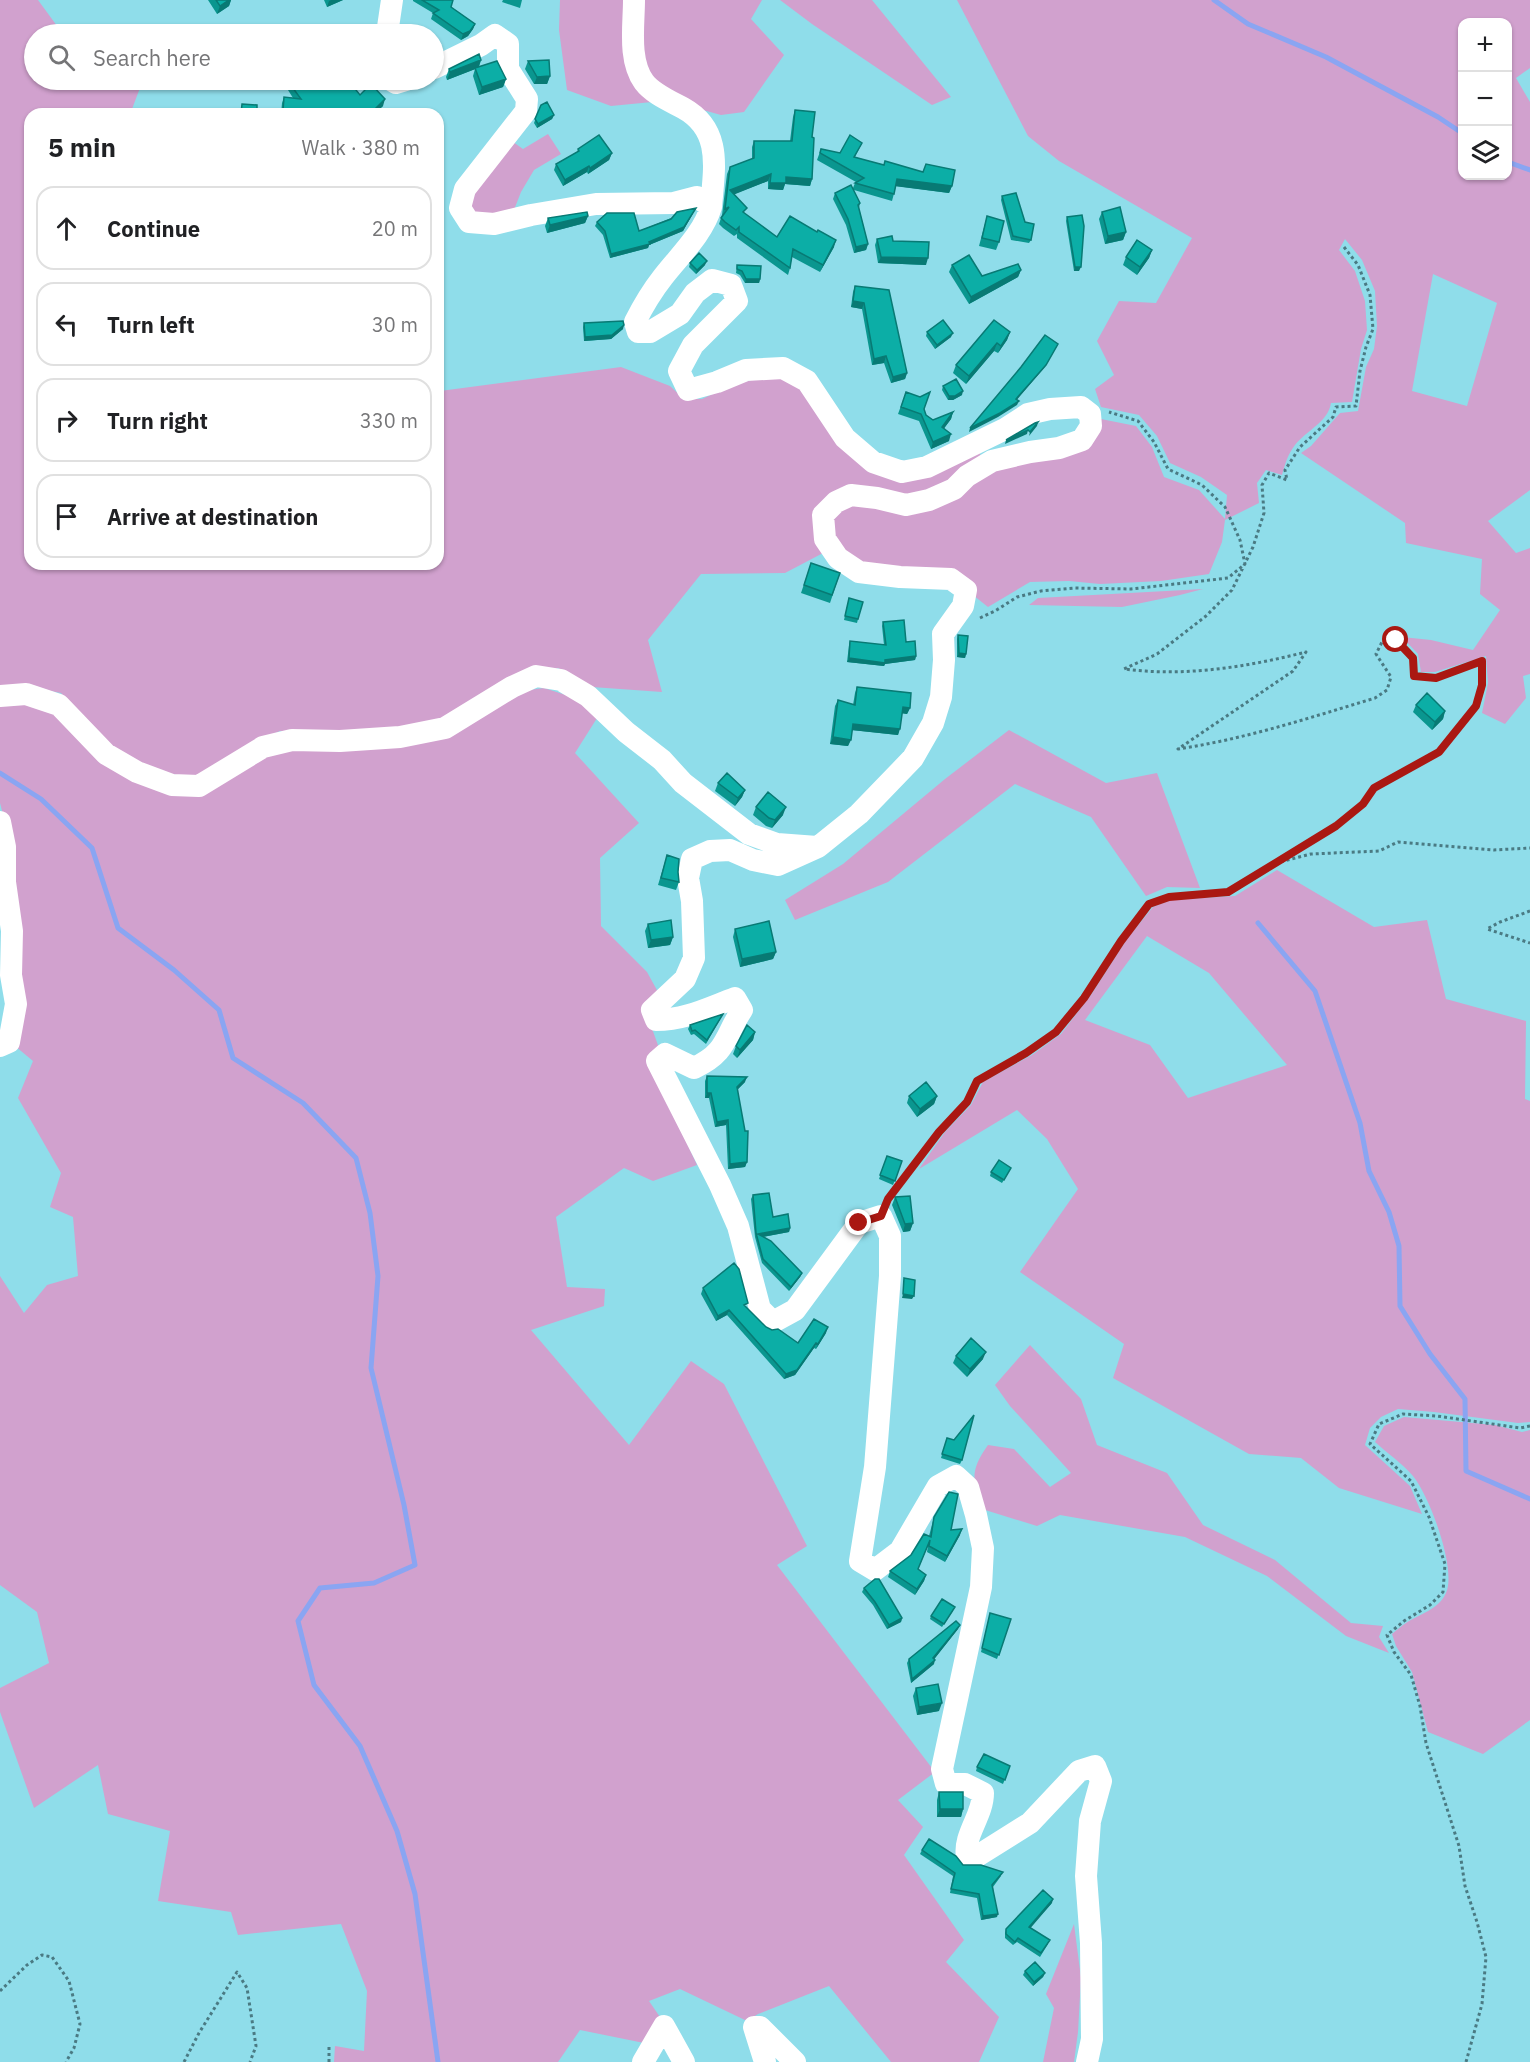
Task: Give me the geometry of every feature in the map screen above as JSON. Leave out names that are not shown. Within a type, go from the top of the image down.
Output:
[{"type":"street","points":[[388,24],[392,0]]},
{"type":"street","points":[[634,0],[634,59],[644,82],[663,97],[689,111],[708,130],[715,153],[711,207],[706,223],[646,301],[635,322],[638,332],[650,332],[680,314],[695,293],[712,280],[731,285],[737,301],[693,345],[679,371],[688,390],[717,382],[746,370],[783,368],[807,381],[845,438],[873,462],[903,472],[927,467],[1005,429],[1028,414],[1050,409],[1081,407],[1090,414],[1091,426],[1082,440],[1059,448],[992,461],[967,476],[954,489],[929,500],[906,505],[878,498],[851,495],[836,502],[823,514],[825,539],[838,558],[859,572],[900,577],[951,579],[966,590],[963,606],[952,618],[943,634],[944,660],[941,697],[933,723],[913,758],[860,814],[818,847],[778,866],[753,860],[730,850],[710,851],[692,859],[688,878],[692,901],[694,958],[685,979],[652,1010],[656,1020],[674,1020],[694,1015],[735,998],[742,1010],[732,1025],[727,1041],[716,1055],[704,1063],[694,1068],[665,1054],[657,1061],[720,1185],[738,1226],[760,1309],[773,1322],[795,1310],[859,1223],[881,1216],[890,1236],[890,1276],[875,1467],[860,1561],[875,1570],[900,1551],[938,1486],[956,1476],[968,1487],[983,1548],[981,1587],[942,1769],[946,1784],[965,1784],[983,1793],[983,1805],[965,1847],[967,1857],[979,1855],[1030,1823],[1079,1771],[1095,1766],[1101,1780],[1090,1821],[1086,1876],[1091,1942],[1092,2017],[1092,2039],[1087,2062]]},
{"type":"street","points":[[444,63],[481,45],[495,35],[508,44],[508,69],[527,99],[526,111],[516,126],[465,189],[460,208],[469,222],[494,224],[596,204],[674,203],[697,197],[711,207]]},
{"type":"street","points":[[0,696],[26,694],[59,705],[106,754],[137,772],[172,785],[199,786],[263,747],[292,740],[340,741],[400,737],[445,728],[512,687],[536,676],[561,680],[588,696],[626,732],[663,760],[683,783],[749,834],[777,844],[818,847]]},
{"type":"street","points":[[0,822],[5,847],[5,882],[12,931],[11,975],[16,1004],[9,1042],[0,1046]]},
{"type":"street","points":[[643,2062],[664,2026],[684,2062]]},
{"type":"street","points":[[765,2062],[754,2027],[760,2027],[795,2062]]},
{"type":"path","points":[[881,1216],[888,1199],[939,1132],[967,1102],[977,1081],[1026,1053],[1056,1032],[1084,998],[1121,941],[1149,904],[1169,897],[1228,892],[1336,826],[1363,804],[1374,788],[1439,752],[1476,706],[1482,685],[1482,661],[1436,678],[1414,676],[1413,658],[1396,640],[1383,640],[1376,654],[1391,677],[1387,690],[1375,698],[1285,726],[1219,743],[1178,749],[1293,671],[1306,652],[1276,659],[1186,672],[1155,673],[1124,669],[1158,654],[1206,616],[1232,590],[1253,547],[1264,513],[1262,485],[1269,473],[1287,480],[1285,470],[1300,447],[1333,417],[1336,407],[1356,406],[1360,370],[1373,329],[1370,295],[1358,265],[1344,247]]},
{"type":"path","points":[[1090,414],[1102,410],[1138,421],[1154,442],[1168,469],[1202,485],[1225,507],[1240,540],[1245,564]]},
{"type":"path","points":[[978,618],[996,611],[1017,597],[1041,591],[1074,588],[1131,589],[1228,578],[1245,564]]},
{"type":"path","points":[[1272,864],[1311,854],[1379,851],[1398,842],[1494,850],[1530,848]]},
{"type":"path","points":[[1530,911],[1487,929],[1530,943]]},
{"type":"path","points":[[1466,2062],[1482,2004],[1486,1957],[1465,1887],[1459,1846],[1426,1743],[1420,1706],[1411,1675],[1394,1652],[1387,1635],[1430,1605],[1443,1592],[1445,1564],[1429,1517],[1411,1481],[1370,1444],[1379,1424],[1402,1414],[1437,1416],[1520,1428],[1530,1426]]},
{"type":"path","points":[[0,1991],[42,1955],[52,1957],[69,1981],[80,2024],[74,2048],[66,2062]]},
{"type":"path","points":[[184,2062],[237,1972],[247,1988],[256,2046],[250,2062]]},
{"type":"path","points":[[329,2046],[329,2062]]},
{"type":"shaded area","points":[[0,0],[38,0],[56,24],[24,24],[24,90],[139,90],[132,108],[24,108],[24,570],[444,570],[444,390],[621,367],[670,386],[684,399],[702,399],[732,385],[759,378],[785,377],[806,393],[865,467],[979,449],[982,462],[928,494],[830,501],[825,552],[785,573],[701,574],[648,640],[662,692],[592,687],[558,668],[440,723],[337,735],[280,731],[257,742],[197,780],[135,765],[86,725],[61,693],[23,686],[0,689]]},
{"type":"shaded area","points":[[560,0],[628,0],[652,102],[611,106],[567,90],[559,30]]},
{"type":"shaded area","points":[[637,0],[762,0],[751,19],[784,55],[744,112],[721,115],[692,107],[645,75]]},
{"type":"shaded area","points":[[780,0],[872,0],[951,97],[932,105]]},
{"type":"shaded area","points":[[957,0],[1530,0],[1530,68],[1516,78],[1530,102],[1530,490],[1488,521],[1516,553],[1530,548],[1530,674],[1523,676],[1526,698],[1505,724],[1482,713],[1488,683],[1486,656],[1435,672],[1421,672],[1418,654],[1402,637],[1431,640],[1473,650],[1500,610],[1480,594],[1482,559],[1406,543],[1405,523],[1301,453],[1311,446],[1340,413],[1358,411],[1366,367],[1374,349],[1377,326],[1375,291],[1362,260],[1345,239],[1339,250],[1355,271],[1365,301],[1367,330],[1361,349],[1352,402],[1331,403],[1321,421],[1293,448],[1282,475],[1266,470],[1257,483],[1259,503],[1225,520],[1222,542],[1209,574],[1161,581],[1100,584],[1069,581],[1030,582],[988,607],[973,595],[857,565],[839,552],[830,518],[855,502],[881,505],[970,482],[1101,419],[1136,426],[1152,447],[1164,477],[1199,490],[1225,519],[1227,495],[1201,477],[1170,463],[1157,436],[1139,415],[1101,407],[1095,389],[1114,375],[1097,341],[1119,301],[1156,303],[1192,238],[1059,161],[1028,136]],"holes":[[[1433,274],[1497,303],[1467,406],[1412,391]]]},
{"type":"shaded area","points":[[548,134],[561,154],[534,170],[521,192],[512,215],[471,218],[468,189],[509,139],[523,149]]},
{"type":"shaded area","points":[[1203,589],[1122,607],[1029,605],[1038,598]]},
{"type":"shaded area","points":[[544,688],[575,698],[599,715],[575,753],[639,823],[600,858],[601,926],[647,972],[658,992],[645,1009],[659,1048],[659,1082],[697,1165],[653,1181],[624,1168],[556,1217],[567,1287],[605,1289],[604,1306],[531,1330],[629,1445],[691,1361],[724,1384],[807,1546],[777,1565],[935,1772],[898,1800],[923,1827],[904,1855],[964,1940],[946,1962],[999,2017],[979,2062],[891,2062],[829,1986],[758,2014],[747,2021],[680,1989],[649,2001],[662,2020],[644,2043],[580,2030],[558,2062],[334,2062],[335,2046],[364,2051],[367,1991],[341,1924],[238,1935],[231,1912],[158,1901],[170,1831],[108,1814],[98,1765],[34,1808],[0,1712],[0,1688],[49,1663],[37,1612],[0,1585],[0,1276],[24,1313],[47,1285],[78,1276],[73,1217],[50,1207],[61,1173],[18,1098],[33,1061],[15,1046],[10,842],[0,803],[0,701],[37,703],[173,790],[279,749],[405,744],[521,691]]},
{"type":"shaded area","points":[[1009,730],[1106,783],[1157,773],[1200,888],[1167,887],[1146,896],[1091,817],[1015,784],[888,882],[795,920],[785,900],[843,864],[945,779]]},
{"type":"shaded area","points":[[1277,870],[1374,927],[1427,920],[1446,999],[1526,1021],[1525,1099],[1530,1101],[1530,1422],[1518,1423],[1398,1409],[1381,1417],[1370,1428],[1365,1445],[1410,1486],[1422,1514],[1339,1488],[1301,1458],[1249,1454],[1113,1378],[1124,1344],[1020,1272],[1078,1189],[1047,1139],[1017,1110],[919,1169],[945,1132],[971,1105],[983,1082],[1032,1055],[1061,1034],[1091,995],[1127,939],[1153,907],[1171,900],[1235,896]],"holes":[[[1147,936],[1209,973],[1287,1065],[1188,1098],[1150,1045],[1085,1020]]]},
{"type":"shaded area","points":[[1030,1345],[1081,1399],[1097,1445],[1167,1473],[1203,1525],[1275,1560],[1351,1623],[1383,1626],[1379,1637],[1389,1653],[1346,1636],[1267,1576],[1185,1537],[1060,1515],[1037,1526],[982,1509],[974,1476],[978,1462],[988,1445],[1014,1449],[1050,1487],[1071,1473],[1010,1406],[995,1385]]},
{"type":"shaded area","points":[[1404,1417],[1495,1425],[1522,1432],[1530,1430],[1530,1720],[1483,1754],[1428,1732],[1412,1672],[1396,1646],[1392,1634],[1439,1603],[1446,1593],[1448,1582],[1448,1567],[1440,1533],[1419,1485],[1404,1467],[1375,1442],[1384,1426]]},
{"type":"shaded area","points":[[1074,1924],[1081,1978],[1074,2062],[1043,2062],[1054,2008],[1046,1994]]},
{"type":"building","points":[[216,0],[229,0],[220,6]]},
{"type":"building","points":[[422,0],[453,0],[451,7],[475,24],[470,31],[463,34],[433,13],[439,10]]},
{"type":"building","points":[[479,54],[481,60],[450,72],[449,69]]},
{"type":"building","points":[[549,60],[550,76],[537,77],[528,61]]},
{"type":"building","points":[[497,61],[506,79],[482,87],[475,68]]},
{"type":"building","points":[[294,90],[356,90],[360,95],[365,90],[377,90],[385,99],[376,108],[283,108],[284,97],[301,99]]},
{"type":"building","points":[[547,102],[554,115],[538,124],[535,119],[541,105]]},
{"type":"building","points":[[242,104],[257,105],[257,108],[242,108]]},
{"type":"building","points":[[795,110],[815,112],[812,137],[814,138],[812,179],[786,177],[786,183],[770,183],[771,174],[730,190],[747,208],[743,212],[777,237],[790,216],[836,240],[823,265],[793,249],[790,268],[739,232],[739,227],[736,230],[721,218],[729,207],[725,209],[730,167],[754,158],[754,141],[792,141]]},
{"type":"building","points":[[599,135],[612,153],[590,168],[589,166],[565,180],[556,164],[579,151],[578,149]]},
{"type":"building","points":[[850,135],[862,143],[854,157],[884,165],[885,161],[923,172],[926,164],[955,170],[952,186],[897,179],[894,194],[855,183],[864,178],[820,153],[821,149],[840,153]]},
{"type":"building","points":[[851,185],[860,203],[858,205],[868,244],[856,247],[848,219],[835,193]]},
{"type":"building","points":[[1016,193],[1025,222],[1034,224],[1031,240],[1013,236],[1002,196]]},
{"type":"building","points":[[1120,207],[1126,232],[1108,236],[1102,212]]},
{"type":"building","points":[[696,208],[684,227],[649,242],[650,244],[611,254],[605,231],[597,222],[607,213],[634,213],[639,231],[671,219],[677,212]]},
{"type":"building","points":[[587,212],[588,216],[550,225],[548,218]]},
{"type":"building","points":[[1082,215],[1084,226],[1081,267],[1075,267],[1067,217]]},
{"type":"building","points":[[987,216],[1004,221],[999,242],[982,238]]},
{"type":"building","points":[[892,236],[893,241],[929,242],[928,258],[881,257],[877,239]]},
{"type":"building","points":[[1137,240],[1152,250],[1140,267],[1126,257]]},
{"type":"building","points":[[699,253],[707,261],[697,270],[690,263]]},
{"type":"building","points":[[969,255],[982,276],[1018,264],[1021,270],[971,297],[952,265]]},
{"type":"building","points":[[737,265],[761,266],[760,279],[746,279],[742,271],[737,269]]},
{"type":"building","points":[[855,286],[889,290],[907,373],[893,377],[886,356],[874,359],[864,303],[853,301]]},
{"type":"building","points":[[943,320],[953,333],[937,345],[927,332]]},
{"type":"building","points":[[994,320],[1010,332],[1001,346],[997,343],[969,376],[956,365]]},
{"type":"building","points":[[623,321],[624,325],[612,335],[585,337],[584,323]]},
{"type":"building","points":[[1045,335],[1058,344],[1046,365],[1016,399],[1019,401],[970,428],[1021,367]]},
{"type":"building","points":[[956,379],[963,391],[955,396],[949,396],[943,386]]},
{"type":"building","points":[[906,392],[920,397],[930,392],[924,409],[926,415],[933,420],[953,412],[942,427],[951,434],[933,442],[921,414],[901,407]]},
{"type":"building","points":[[1038,422],[1030,432],[1028,430],[1006,440],[1035,423]]},
{"type":"building","points":[[811,563],[840,573],[832,595],[804,585]]},
{"type":"building","points":[[849,598],[863,602],[858,619],[845,616]]},
{"type":"building","points":[[904,620],[906,642],[915,641],[916,656],[885,660],[885,663],[849,658],[850,641],[886,645],[883,622]]},
{"type":"building","points":[[958,635],[968,636],[966,654],[959,653]]},
{"type":"building","points":[[857,687],[911,693],[910,708],[903,707],[900,729],[853,724],[851,740],[833,737],[838,700],[855,705]]},
{"type":"building","points":[[1427,693],[1445,711],[1435,722],[1416,705]]},
{"type":"building","points":[[727,773],[745,790],[738,798],[718,783]]},
{"type":"building","points":[[768,792],[786,807],[775,820],[756,807]]},
{"type":"building","points":[[667,855],[679,859],[679,882],[661,878]]},
{"type":"building","points":[[671,920],[673,937],[651,940],[648,924]]},
{"type":"building","points":[[769,921],[776,952],[742,959],[735,929]]},
{"type":"building","points":[[723,1014],[707,1040],[695,1030],[692,1031],[690,1025]]},
{"type":"building","points":[[747,1025],[755,1032],[740,1050],[736,1046]]},
{"type":"building","points":[[707,1076],[747,1077],[737,1087],[745,1131],[748,1131],[747,1162],[730,1164],[728,1120],[717,1122],[711,1093],[707,1093]]},
{"type":"building","points":[[926,1082],[937,1096],[920,1109],[909,1096]]},
{"type":"building","points":[[887,1156],[902,1161],[895,1181],[880,1175]]},
{"type":"building","points":[[999,1160],[1011,1168],[1004,1180],[991,1172]]},
{"type":"building","points":[[769,1193],[773,1217],[788,1214],[790,1228],[758,1234],[771,1241],[802,1273],[791,1287],[763,1259],[756,1233],[753,1195]]},
{"type":"building","points":[[910,1196],[913,1223],[905,1224],[895,1197]]},
{"type":"building","points":[[734,1263],[739,1269],[748,1303],[744,1305],[766,1327],[772,1330],[778,1329],[798,1343],[814,1319],[828,1327],[818,1344],[816,1343],[797,1370],[786,1374],[729,1310],[718,1316],[703,1288]]},
{"type":"building","points":[[904,1278],[915,1280],[914,1296],[903,1294]]},
{"type":"building","points":[[971,1338],[986,1352],[970,1369],[956,1356]]},
{"type":"building","points":[[974,1415],[962,1460],[942,1454],[947,1438],[954,1440]]},
{"type":"building","points":[[949,1492],[958,1494],[951,1530],[962,1529],[947,1556],[929,1546],[930,1540],[918,1569],[926,1575],[917,1589],[890,1571],[911,1555],[924,1534],[931,1537],[934,1517]]},
{"type":"building","points":[[875,1579],[879,1579],[902,1618],[889,1625],[864,1588]]},
{"type":"building","points":[[942,1599],[955,1607],[944,1624],[931,1616]]},
{"type":"building","points":[[990,1613],[1011,1619],[999,1655],[982,1648]]},
{"type":"building","points":[[956,1621],[960,1625],[933,1658],[935,1660],[912,1679],[909,1659]]},
{"type":"building","points":[[938,1684],[942,1703],[919,1707],[916,1688]]},
{"type":"building","points":[[984,1754],[1010,1766],[1005,1780],[977,1767]]},
{"type":"building","points":[[939,1792],[963,1792],[963,1809],[940,1809]]},
{"type":"building","points":[[929,1839],[956,1856],[963,1865],[981,1865],[1003,1872],[992,1885],[998,1914],[983,1916],[979,1894],[951,1889],[955,1873],[922,1850]]},
{"type":"building","points":[[1043,1890],[1053,1899],[1029,1927],[1050,1940],[1041,1953],[1018,1938],[1015,1942],[1006,1934],[1006,1929]]},
{"type":"building","points":[[1035,1962],[1045,1973],[1034,1982],[1025,1971]]},
{"type":"waterway","points":[[1214,0],[1248,24],[1326,57],[1438,117],[1458,130]]},
{"type":"waterway","points":[[1512,163],[1530,170]]},
{"type":"waterway","points":[[0,773],[41,799],[92,848],[118,928],[174,970],[219,1010],[233,1058],[303,1103],[356,1158],[370,1213],[378,1276],[371,1368],[404,1505],[415,1565],[374,1583],[320,1588],[298,1621],[314,1685],[360,1746],[397,1831],[415,1894],[438,2062]]},
{"type":"waterway","points":[[1258,923],[1315,991],[1360,1123],[1369,1171],[1389,1212],[1399,1246],[1400,1306],[1430,1354],[1465,1399],[1466,1471],[1530,1499]]},
{"type":"route","points":[[859,1223],[881,1216],[888,1199],[939,1132],[967,1102],[977,1081],[1026,1053],[1056,1032],[1084,998],[1121,941],[1149,904],[1169,897],[1228,892],[1336,826],[1363,804],[1374,788],[1439,752],[1476,706],[1482,685],[1482,661],[1436,678],[1414,676],[1413,658],[1396,640]]}]
